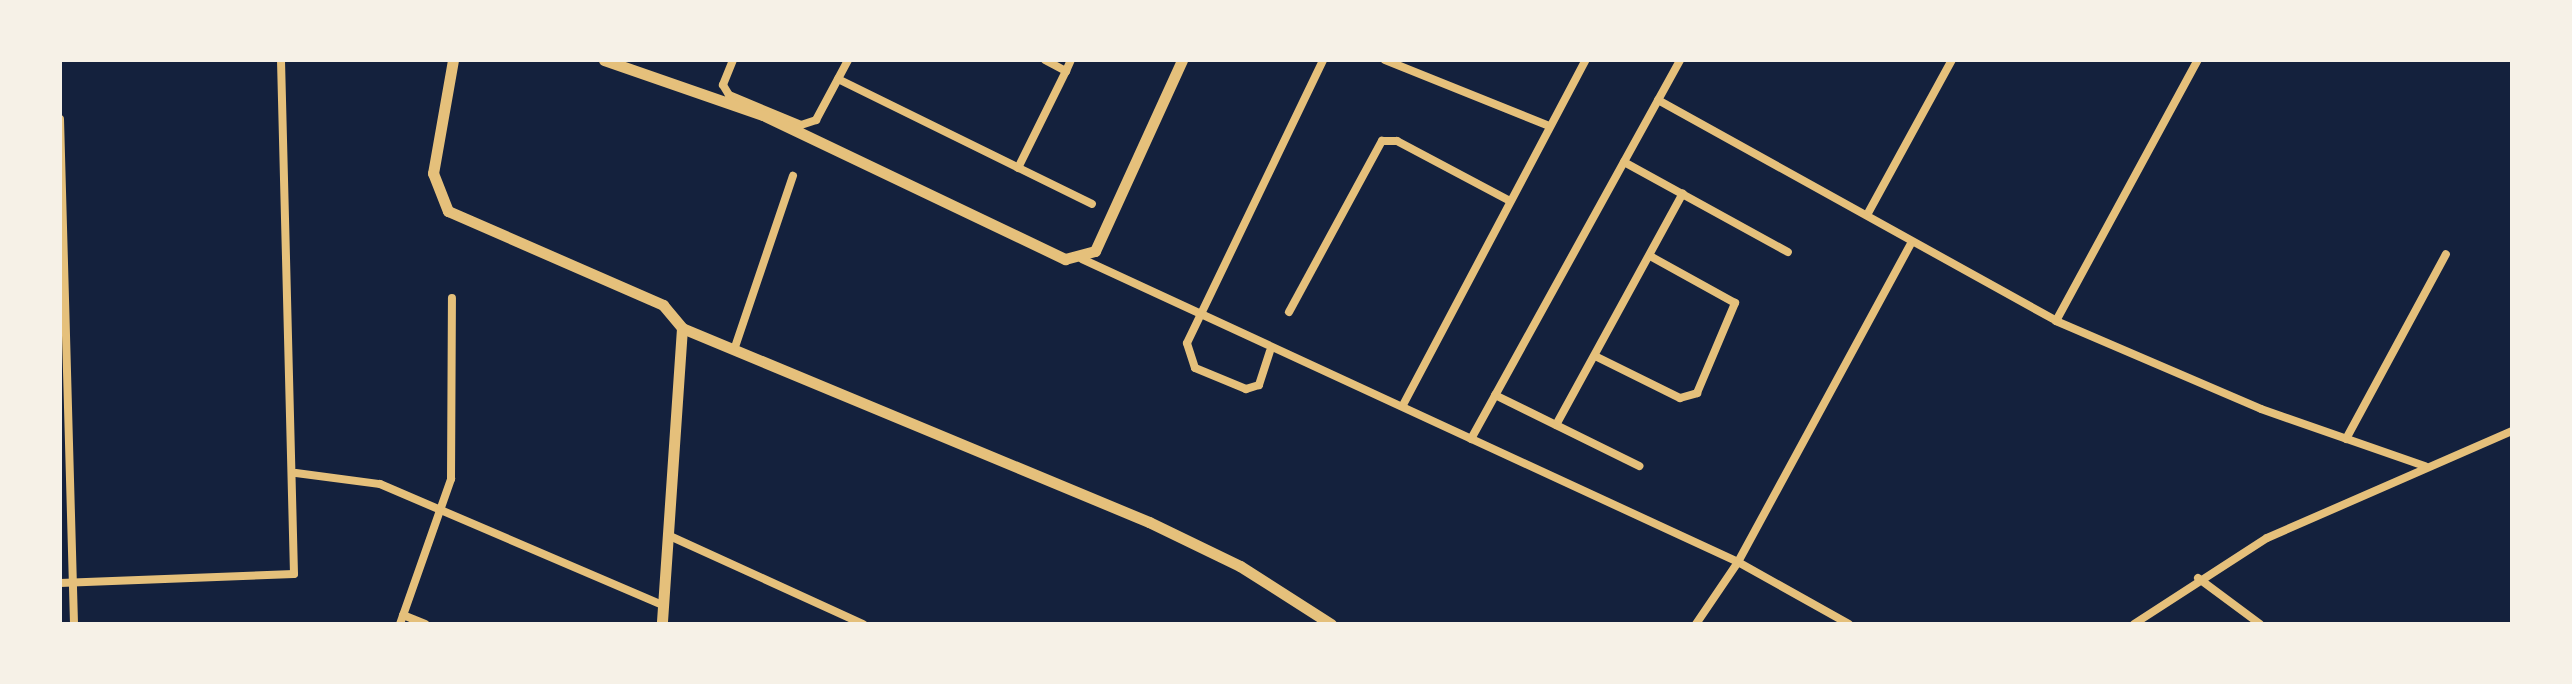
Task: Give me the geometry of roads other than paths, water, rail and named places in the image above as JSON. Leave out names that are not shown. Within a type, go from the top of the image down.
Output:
[{"type":"street","points":[[60,583],[294,574],[296,473],[281,60]]},
{"type":"street","points":[[453,60],[433,173],[448,211],[663,305],[682,328],[1149,522],[1240,566],[1331,624]]},
{"type":"street","points":[[604,60],[717,96],[1065,259],[1082,259],[1202,320],[1403,405],[1738,562],[1849,624]]},
{"type":"street","points":[[733,60],[723,85],[729,95],[801,125],[816,120],[848,60]]},
{"type":"street","points":[[1045,60],[1066,71]]},
{"type":"street","points":[[1018,168],[1071,60]]},
{"type":"street","points":[[1082,259],[1095,251],[1182,60]]},
{"type":"street","points":[[1270,351],[1259,385],[1232,388],[1187,356],[1323,60]]},
{"type":"street","points":[[1385,60],[1549,126]]},
{"type":"street","points":[[1403,405],[1586,60]]},
{"type":"street","points":[[1471,439],[1680,60]]},
{"type":"street","points":[[1867,215],[1952,60]]},
{"type":"street","points":[[2056,321],[2198,60]]},
{"type":"street","points":[[838,79],[1092,204]]},
{"type":"street","points":[[1658,100],[2056,321],[2346,439],[2425,466]]},
{"type":"street","points":[[60,119],[64,366],[74,624]]},
{"type":"street","points":[[1289,312],[1382,141],[1397,141],[1510,201]]},
{"type":"street","points":[[1624,162],[1788,252]]},
{"type":"street","points":[[734,350],[793,176]]},
{"type":"street","points":[[1556,425],[1683,193]]},
{"type":"street","points":[[1696,624],[1738,562],[1912,242]]},
{"type":"street","points":[[2346,439],[2446,254]]},
{"type":"street","points":[[1595,356],[1680,398],[1697,393],[1735,303],[1650,256]]},
{"type":"street","points":[[425,624],[402,620],[443,512],[454,437],[452,298]]},
{"type":"street","points":[[662,624],[672,537],[682,328]]},
{"type":"street","points":[[1495,395],[1639,466]]},
{"type":"street","points":[[2134,624],[2198,578],[2342,500],[2512,431]]},
{"type":"street","points":[[296,473],[357,477],[662,605]]},
{"type":"street","points":[[672,537],[863,624]]},
{"type":"street","points":[[2198,578],[2260,624]]}]
